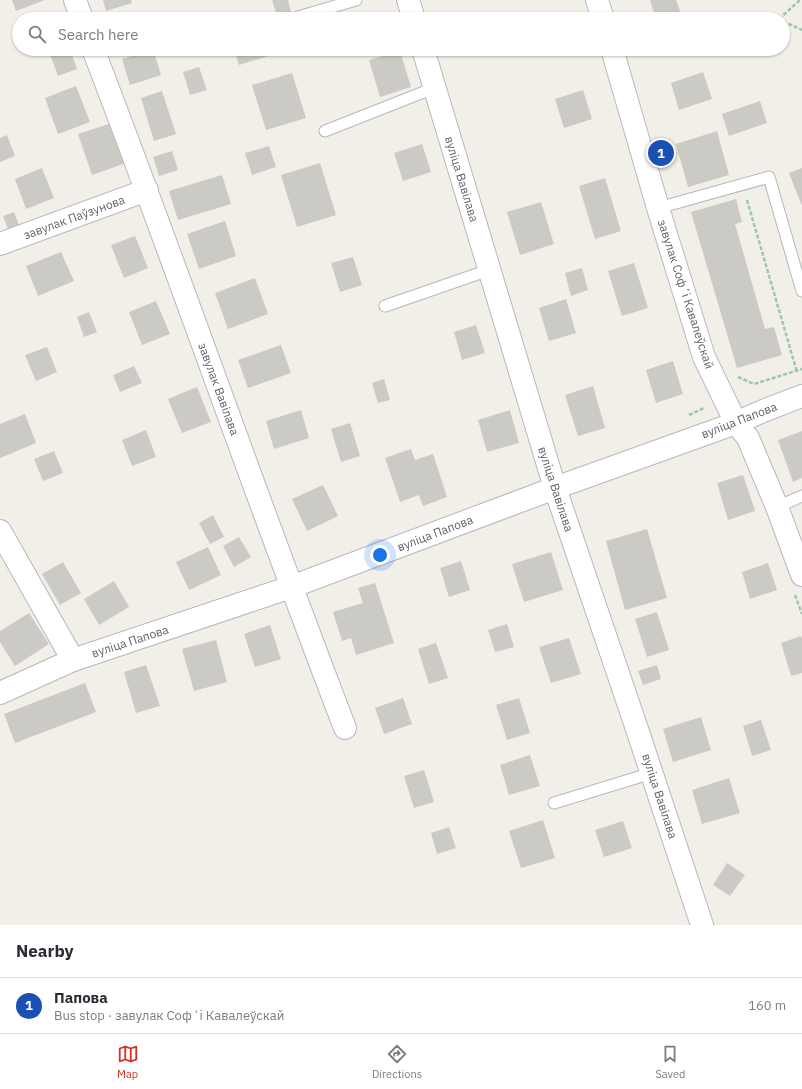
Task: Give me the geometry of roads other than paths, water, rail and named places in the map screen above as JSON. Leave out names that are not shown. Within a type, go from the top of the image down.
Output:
[{"type":"street","points":[[75,0],[79,12]]},
{"type":"street","points":[[408,0],[412,12]]},
{"type":"street","points":[[597,0],[601,12]]},
{"type":"street","name":"завулак Вавілава","points":[[97,56],[147,190],[291,588],[345,728]]},
{"type":"street","name":"вуліца Вавілава","points":[[425,56],[555,488],[702,925]]},
{"type":"street","name":"завулак Софʼі Кавалеўскай","points":[[614,56],[658,208],[704,357],[736,423],[748,438],[777,507],[802,575]]},
{"type":"street","name":"завулак Паўзунова","points":[[0,244],[147,190]]},
{"type":"street","name":"вуліца Папова","points":[[0,693],[73,660],[291,588],[555,488],[736,423],[763,410],[802,396]]},
{"type":"street","points":[[0,531],[73,660]]},
{"type":"lane","points":[[317,12],[356,0]]},
{"type":"lane","points":[[325,131],[434,88]]},
{"type":"lane","points":[[658,208],[769,177],[802,291]]},
{"type":"lane","points":[[385,306],[490,270]]},
{"type":"lane","points":[[777,507],[802,496]]},
{"type":"lane","points":[[554,803],[652,773]]},
{"type":"place","name":"Папова","points":[[661,153]]}]
